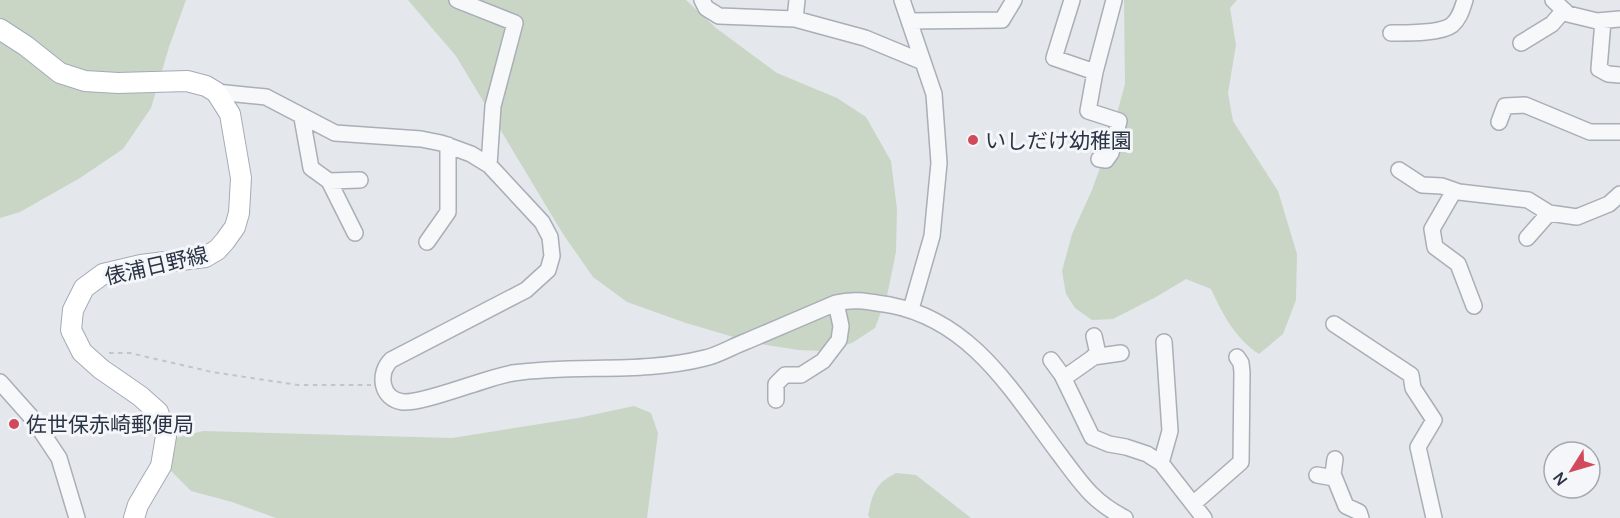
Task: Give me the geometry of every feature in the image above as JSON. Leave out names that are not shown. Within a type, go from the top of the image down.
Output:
[{"type":"main road","points":[[0,29],[26,46],[60,74],[85,81],[118,83],[187,81],[206,86],[216,92]]},
{"type":"main road","name":"俵浦日野線","points":[[134,518],[138,505],[161,466],[166,436],[158,412],[82,352],[71,330],[73,310],[84,288],[103,274],[141,265],[205,257],[217,250],[235,227],[239,213],[241,178],[230,114],[216,92]]},
{"type":"street","points":[[457,0],[514,23],[493,106],[489,165]]},
{"type":"street","points":[[702,0],[706,8],[719,16],[795,19],[865,38],[923,62]]},
{"type":"street","points":[[795,19],[797,0]]},
{"type":"street","points":[[902,0],[934,94],[939,163],[932,236],[911,309]]},
{"type":"street","points":[[909,21],[1002,20],[1014,0]]},
{"type":"street","points":[[1072,0],[1054,58],[1095,72]]},
{"type":"street","points":[[1099,159],[1106,160],[1111,153],[1119,121],[1088,111],[1095,72],[1114,0]]},
{"type":"street","points":[[1391,33],[1427,31],[1450,26],[1460,16],[1466,0]]},
{"type":"street","points":[[1521,43],[1551,24],[1558,5],[1568,14],[1597,21],[1620,19]]},
{"type":"street","points":[[1603,21],[1599,69],[1608,74],[1620,75]]},
{"type":"street","points":[[216,92],[266,97],[302,118],[335,133],[421,139],[448,145],[471,154],[489,165],[542,222],[550,237],[552,256],[548,270],[526,290],[391,360],[385,367],[382,385],[388,393],[403,402],[511,373],[550,369],[650,368],[706,358],[836,303],[852,299],[911,309],[960,336],[990,363],[1084,487],[1097,501],[1125,518]]},
{"type":"street","points":[[1499,122],[1505,106],[1525,105],[1590,132],[1620,132]]},
{"type":"street","points":[[302,118],[311,168],[329,181],[355,234]]},
{"type":"street","points":[[427,242],[448,212],[448,145]]},
{"type":"street","points":[[1399,170],[1422,185],[1442,186],[1454,190],[1528,200],[1549,213],[1578,217],[1608,204],[1620,194]]},
{"type":"street","points":[[329,181],[360,180]]},
{"type":"street","points":[[1454,190],[1432,229],[1435,247],[1458,264],[1474,306]]},
{"type":"street","points":[[1527,238],[1549,213]]},
{"type":"street","points":[[776,400],[776,384],[784,375],[801,375],[823,361],[839,340],[841,326],[836,303]]},
{"type":"street","points":[[1334,324],[1411,375],[1413,388],[1434,420],[1418,447],[1434,518]]},
{"type":"street","points":[[1064,378],[1098,354],[1094,336]]},
{"type":"street","points":[[1161,463],[1170,431],[1164,342]]},
{"type":"street","points":[[1093,357],[1121,353]]},
{"type":"street","points":[[1193,504],[1241,462],[1242,372],[1241,363],[1237,357]]},
{"type":"street","points":[[1050,360],[1064,378],[1092,437],[1147,454],[1161,463],[1204,518]]},
{"type":"street","points":[[0,382],[33,419],[59,458],[77,518]]},
{"type":"street","points":[[1335,459],[1333,474],[1346,506],[1359,512],[1361,518]]},
{"type":"street","points":[[1317,475],[1334,478]]},
{"type":"path","points":[[130,354],[212,372],[298,385],[382,385]]},
{"type":"green space","points":[[0,0],[186,0],[151,108],[123,149],[80,178],[20,212],[0,218]]},
{"type":"green space","points":[[408,0],[686,0],[716,28],[777,73],[837,98],[866,117],[891,161],[897,209],[896,252],[887,296],[875,328],[852,343],[823,351],[798,350],[754,343],[686,323],[627,302],[593,277],[563,234],[456,56]]},
{"type":"green space","points":[[1124,0],[1237,0],[1230,8],[1236,45],[1228,93],[1233,121],[1278,191],[1297,254],[1296,300],[1283,334],[1259,354],[1243,341],[1230,325],[1211,289],[1186,279],[1113,319],[1092,320],[1075,308],[1066,294],[1062,271],[1072,234],[1092,190],[1109,143],[1125,84]]},
{"type":"green space","points":[[634,406],[651,413],[658,433],[647,518],[276,518],[232,502],[191,491],[171,471],[167,458],[172,439],[203,431],[452,438],[578,418]]},
{"type":"green space","points":[[896,473],[916,475],[971,518],[870,518],[868,515],[876,490],[883,481]]},
{"type":"place","name":"いしだけ幼稚園","points":[[973,140]]},
{"type":"place","name":"佐世保赤崎郵便局","points":[[14,424]]}]
